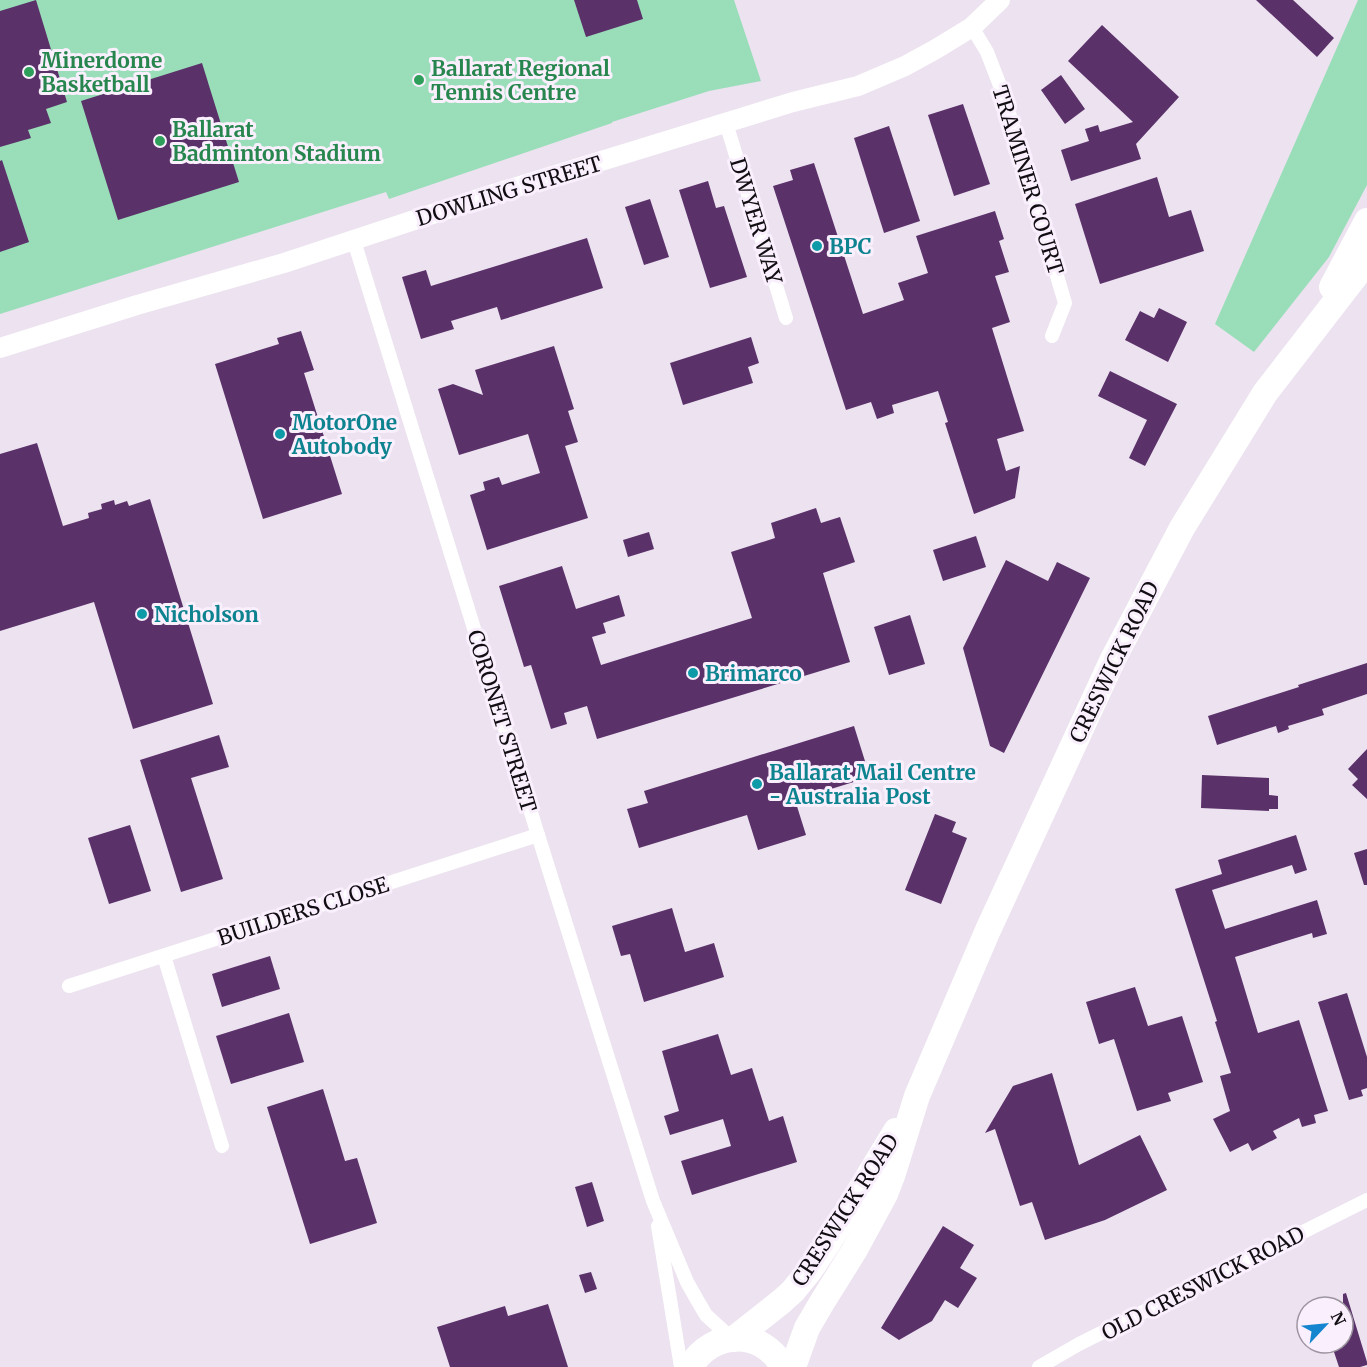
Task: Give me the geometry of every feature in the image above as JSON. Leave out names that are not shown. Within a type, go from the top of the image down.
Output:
[{"type":"highway","points":[[1301,346],[1367,222]]},
{"type":"highway","name":"CRESWICK ROAD","points":[[793,1367],[807,1328],[854,1251],[885,1194],[917,1096],[988,930],[1113,659],[1182,528],[1265,393],[1367,261]]},
{"type":"highway","points":[[1301,346],[1367,292]]},
{"type":"highway","name":"CRESWICK ROAD","points":[[690,1367],[707,1347],[719,1341],[733,1339],[793,1291],[828,1243],[917,1096]]},
{"type":"highway","points":[[733,1339],[752,1341],[763,1346],[777,1357],[783,1367]]},
{"type":"street","name":"DOWLING STREET","points":[[0,348],[137,305],[284,263],[484,197],[794,102],[858,86],[936,50],[972,27],[1000,0]]},
{"type":"street","name":"TRAMINER COURT","points":[[972,27],[987,52],[1000,87],[1065,303],[1053,336]]},
{"type":"street","name":"DWYER WAY","points":[[726,123],[786,318]]},
{"type":"street","name":"CORONET STREET","points":[[354,241],[653,1201],[696,1298],[706,1315],[733,1339]]},
{"type":"street","name":"BUILDERS CLOSE","points":[[69,986],[538,835]]},
{"type":"street","points":[[164,956],[222,1146]]},
{"type":"street","name":"OLD CRESWICK ROAD","points":[[1039,1367],[1079,1344],[1367,1200]]},
{"type":"street","name":"CORONET STREET","points":[[653,1201],[681,1367]]},
{"type":"green space","points":[[0,0],[734,0],[761,81],[709,91],[389,199],[386,192],[0,314]]},
{"type":"green space","points":[[1358,0],[1367,0],[1367,185],[1329,257],[1254,352],[1215,324]]},
{"type":"building","name":"Minerdome Basketball","points":[[36,0],[67,102],[46,109],[51,123],[28,130],[31,138],[0,147],[0,11]]},
{"type":"building","points":[[574,0],[637,0],[643,19],[586,37]]},
{"type":"building","points":[[1256,0],[1293,0],[1334,38],[1317,57]]},
{"type":"building","points":[[1102,25],[1179,97],[1136,144],[1141,159],[1071,181],[1061,150],[1089,141],[1085,129],[1098,125],[1100,132],[1133,122],[1068,61]]},
{"type":"building","name":"Ballarat Badminton Stadium","points":[[202,63],[239,182],[118,220],[81,101]]},
{"type":"building","points":[[1061,75],[1085,109],[1065,124],[1041,90]]},
{"type":"building","points":[[963,104],[990,184],[954,196],[928,115]]},
{"type":"building","points":[[889,126],[920,221],[884,233],[854,138]]},
{"type":"building","points":[[2,160],[29,242],[0,252],[0,161]]},
{"type":"building","points":[[814,163],[863,314],[904,300],[898,283],[928,273],[916,236],[995,211],[1004,239],[999,241],[1009,272],[995,276],[1010,322],[992,328],[1024,431],[997,439],[1006,471],[1020,466],[1015,498],[974,514],[945,423],[948,422],[938,391],[892,405],[894,413],[877,419],[871,402],[846,410],[773,186],[793,180],[790,170]]},
{"type":"building","points":[[1157,177],[1169,217],[1191,210],[1204,251],[1100,284],[1075,204]]},
{"type":"building","points":[[708,181],[716,208],[724,206],[747,277],[710,288],[679,190]]},
{"type":"building","points":[[650,199],[669,257],[644,265],[625,207]]},
{"type":"building","points":[[587,238],[603,288],[501,320],[497,307],[451,321],[454,329],[421,339],[402,277],[426,270],[431,286]]},
{"type":"building","points":[[1159,308],[1187,322],[1168,362],[1125,340],[1140,311],[1154,318]]},
{"type":"building","name":"MotorOne Autobody","points":[[301,331],[314,370],[304,373],[342,494],[263,519],[215,364],[279,344],[277,338]]},
{"type":"building","points":[[751,337],[759,363],[748,367],[753,383],[683,405],[670,363]]},
{"type":"building","points":[[554,346],[574,409],[568,411],[578,442],[565,446],[588,518],[487,550],[470,495],[485,490],[483,482],[499,477],[502,485],[540,473],[528,434],[459,455],[438,389],[453,384],[483,395],[475,370]]},
{"type":"building","points":[[1110,371],[1177,404],[1145,466],[1129,458],[1147,420],[1098,396]]},
{"type":"building","name":"Nicholson","points":[[37,443],[63,526],[89,518],[88,513],[102,509],[101,504],[114,500],[115,505],[127,501],[129,506],[150,499],[213,704],[133,729],[94,602],[0,631],[0,454]]},
{"type":"building","points":[[816,508],[821,523],[840,517],[855,562],[823,573],[850,662],[597,739],[587,706],[564,713],[567,724],[551,729],[531,665],[524,667],[499,586],[562,566],[576,609],[619,595],[625,616],[603,623],[606,633],[592,637],[601,665],[752,618],[731,552],[775,538],[771,523]]},
{"type":"building","points":[[649,532],[654,549],[628,557],[623,540]]},
{"type":"building","points":[[976,536],[986,567],[943,581],[933,550]]},
{"type":"building","points":[[1006,560],[1048,581],[1057,562],[1090,578],[1004,753],[990,746],[963,648]]},
{"type":"building","points":[[910,615],[925,664],[889,675],[874,627]]},
{"type":"building","points":[[1367,663],[1367,694],[1322,709],[1324,715],[1288,726],[1289,729],[1278,733],[1276,726],[1217,745],[1208,716]]},
{"type":"building","name":"Ballarat Mail Centre - Australia Post","points":[[854,726],[870,777],[795,800],[806,835],[758,850],[747,815],[639,848],[627,809],[648,803],[644,791]]},
{"type":"building","points":[[219,735],[229,767],[191,778],[223,879],[181,892],[140,760]]},
{"type":"building","points":[[1367,749],[1367,799],[1352,785],[1358,779],[1348,769]]},
{"type":"building","points":[[1202,775],[1269,778],[1269,795],[1278,796],[1278,809],[1269,809],[1269,811],[1201,808]]},
{"type":"building","points":[[935,814],[956,822],[952,832],[967,838],[941,904],[905,890]]},
{"type":"building","points":[[130,825],[151,891],[109,904],[88,838]]},
{"type":"building","points":[[1296,835],[1307,870],[1295,874],[1292,865],[1212,890],[1225,929],[1317,900],[1327,934],[1313,938],[1312,933],[1235,957],[1258,1033],[1299,1020],[1328,1111],[1314,1115],[1316,1123],[1302,1127],[1299,1118],[1273,1131],[1277,1138],[1252,1151],[1248,1143],[1230,1152],[1213,1119],[1230,1111],[1220,1076],[1231,1073],[1175,889],[1222,874],[1218,860]]},
{"type":"building","points":[[1367,849],[1367,885],[1364,885],[1354,853]]},
{"type":"building","points":[[672,908],[685,952],[714,943],[724,977],[644,1002],[630,954],[621,956],[612,926]]},
{"type":"building","points":[[270,956],[280,989],[222,1007],[212,974]]},
{"type":"building","points":[[1135,987],[1148,1026],[1182,1016],[1203,1082],[1168,1093],[1171,1101],[1137,1111],[1114,1039],[1099,1044],[1086,1002]]},
{"type":"building","points":[[1347,993],[1367,1057],[1367,1088],[1361,1090],[1363,1096],[1349,1100],[1318,1002]]},
{"type":"building","points":[[289,1013],[304,1062],[231,1084],[216,1036]]},
{"type":"building","points":[[718,1034],[731,1075],[752,1068],[769,1121],[783,1116],[797,1162],[692,1195],[681,1161],[731,1146],[723,1119],[670,1135],[664,1116],[679,1111],[662,1051]]},
{"type":"building","points":[[1052,1073],[1079,1165],[1140,1135],[1167,1190],[1105,1220],[1045,1240],[1032,1202],[1020,1206],[995,1129],[985,1133],[1013,1086]]},
{"type":"building","points":[[323,1089],[345,1161],[357,1158],[377,1223],[310,1244],[267,1107]]},
{"type":"building","points":[[592,1182],[604,1221],[587,1227],[575,1187]]},
{"type":"building","points":[[943,1226],[974,1245],[960,1268],[977,1278],[958,1308],[945,1300],[932,1321],[899,1340],[881,1328]]},
{"type":"building","points":[[591,1272],[597,1289],[585,1293],[579,1275]]},
{"type":"building","points":[[548,1304],[568,1367],[450,1367],[437,1327],[505,1306],[508,1316]]},
{"type":"building","points":[[1355,1323],[1367,1365],[1339,1367],[1335,1355],[1355,1355]]},
{"type":"place","name":"Minerdome Basketball","points":[[29,72]]},
{"type":"place","name":"Ballarat Regional Tennis Centre","points":[[419,80]]},
{"type":"place","name":"Ballarat Badminton Stadium","points":[[160,141]]},
{"type":"place","name":"BPC","points":[[817,246]]},
{"type":"place","name":"MotorOne Autobody","points":[[280,434]]},
{"type":"place","name":"Nicholson","points":[[142,614]]},
{"type":"place","name":"Brimarco","points":[[693,673]]},
{"type":"place","name":"Ballarat Mail Centre - Australia Post","points":[[757,784]]}]
